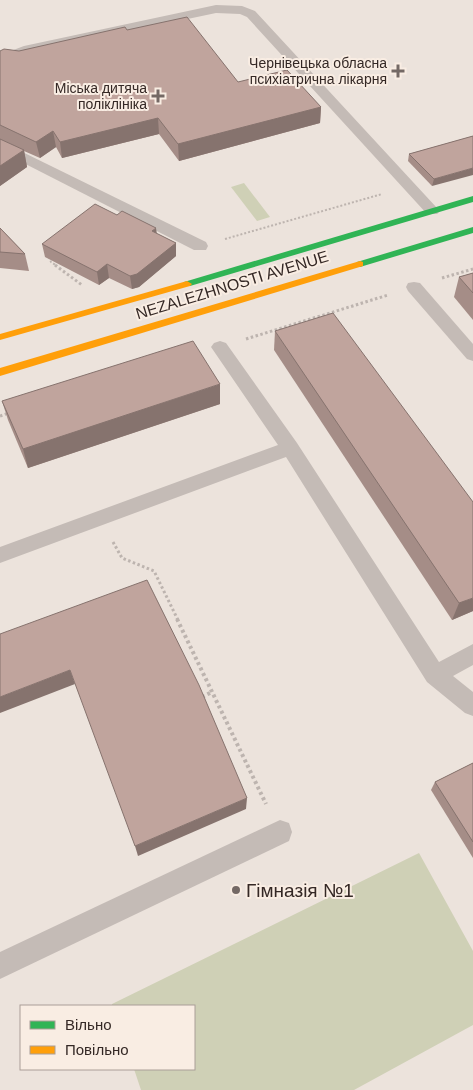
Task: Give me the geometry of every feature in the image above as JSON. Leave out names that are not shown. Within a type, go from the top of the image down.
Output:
[{"type":"main road","name":"NEZALEZHNOSTI AVENUE","points":[[0,338],[473,199]]},
{"type":"main road","name":"NEZALEZHNOSTI AVENUE","points":[[0,372],[473,230]]},
{"type":"lane","points":[[0,58],[28,48],[216,9],[242,10],[251,14],[432,211]]},
{"type":"lane","points":[[0,145],[200,246]]},
{"type":"lane","points":[[414,287],[473,356]]},
{"type":"lane","points":[[220,347],[290,448],[435,675],[473,706]]},
{"type":"lane","points":[[0,555],[290,448]]},
{"type":"lane","points":[[435,675],[473,654]]},
{"type":"lane","points":[[0,966],[280,832]]},
{"type":"path","points":[[200,246],[410,185]]},
{"type":"path","points":[[49,255],[51,262],[82,286],[73,288]]},
{"type":"path","points":[[101,519],[122,558],[154,571],[280,832]]},
{"type":"path","points":[[200,698],[212,692]]},
{"type":"green space","points":[[244,183],[270,217],[257,221],[231,187]]},
{"type":"green space","points":[[419,853],[473,951],[473,1025],[354,1090],[141,1090],[134,1070],[195,1070],[195,1005],[112,1004]]},
{"type":"building","points":[[187,17],[238,82],[287,70],[321,107],[178,144],[158,118],[60,142],[53,131],[36,142],[0,125],[0,51],[4,49],[19,51],[125,27],[127,30]]},
{"type":"building","points":[[473,136],[473,168],[434,179],[409,154]]},
{"type":"building","points":[[0,139],[24,150],[0,166]]},
{"type":"building","points":[[95,204],[117,215],[122,211],[156,228],[152,231],[176,243],[137,274],[130,276],[107,264],[97,272],[42,244]]},
{"type":"building","points":[[0,228],[25,254],[0,252]]},
{"type":"building","points":[[473,273],[473,293],[459,277]]},
{"type":"building","points":[[333,313],[473,502],[473,598],[459,603],[275,331]]},
{"type":"building","points":[[193,341],[220,384],[23,449],[2,401]]},
{"type":"building","points":[[147,580],[199,685],[247,798],[135,846],[70,670],[0,697],[0,634]]},
{"type":"building","points":[[473,763],[473,842],[435,782]]},
{"type":"traffic: fast","points":[[187,284],[473,199]]},
{"type":"traffic: fast","points":[[360,264],[473,230]]},
{"type":"traffic: slow","points":[[0,372],[360,264]]},
{"type":"traffic: slow","points":[[0,337],[187,284]]},
{"type":"place","name":"Чернівецька обласна психіатрична лікарня","points":[[398,71]]},
{"type":"place","name":"Міська дитяча поліклініка","points":[[158,96]]},
{"type":"place","name":"Гімназія №1","points":[[236,890]]}]
